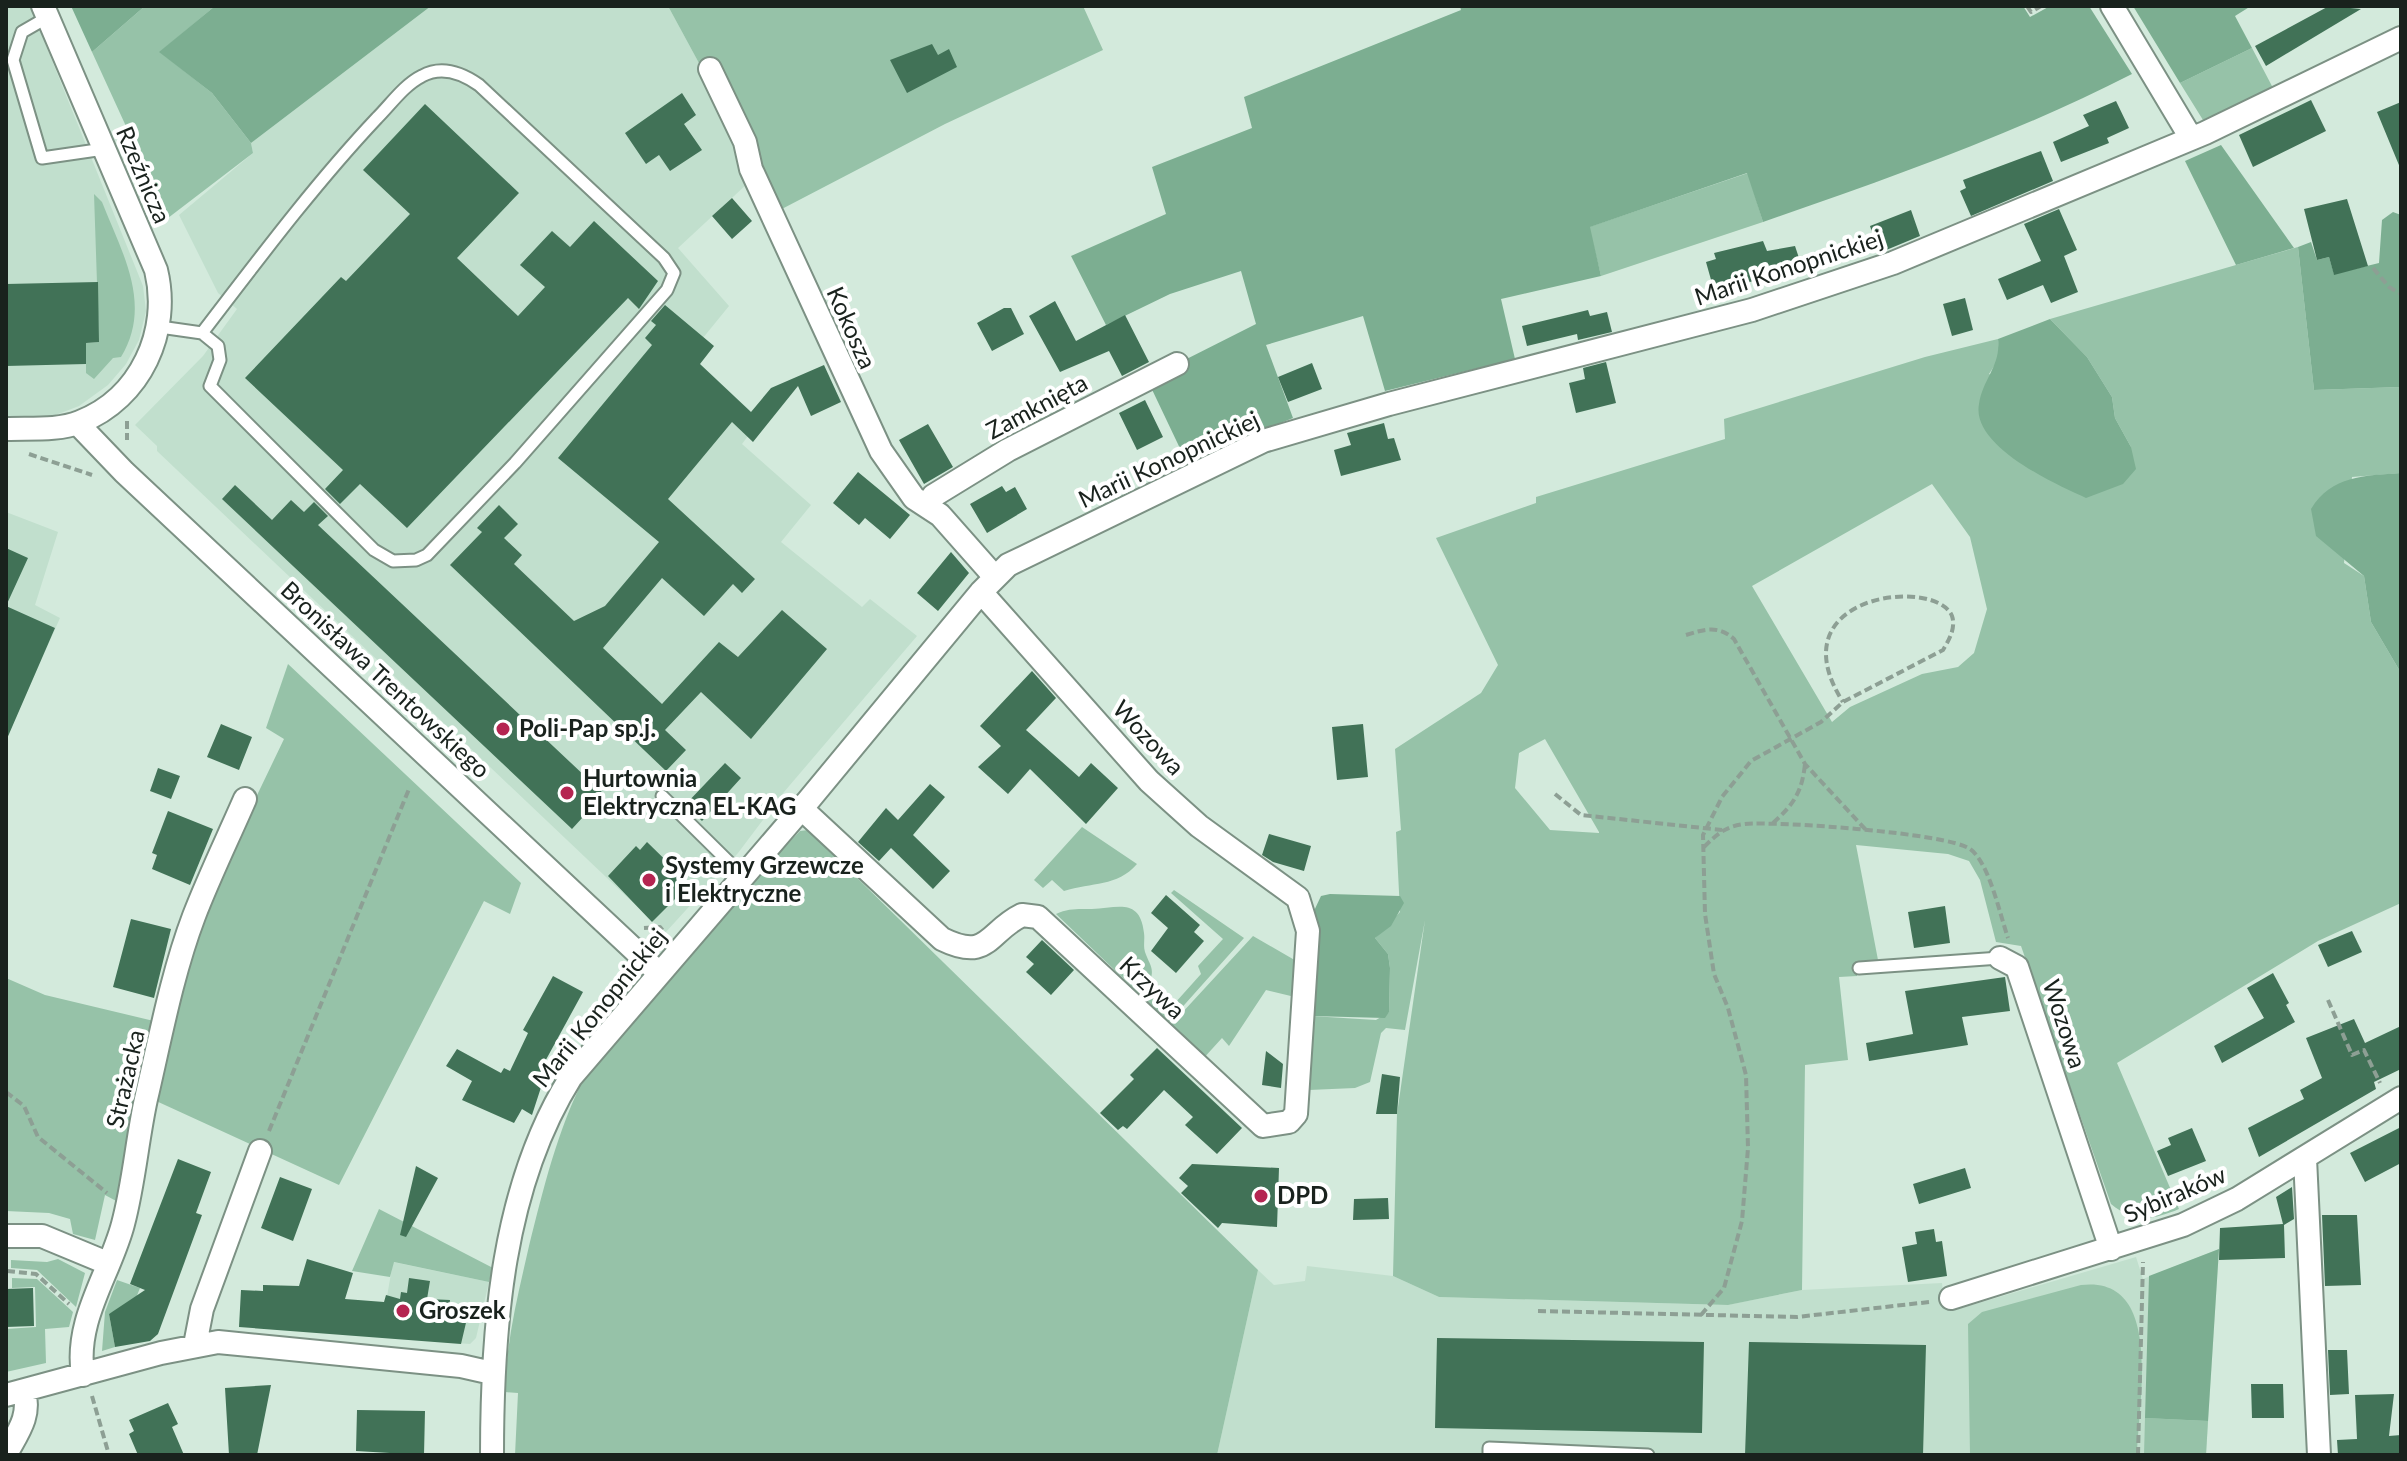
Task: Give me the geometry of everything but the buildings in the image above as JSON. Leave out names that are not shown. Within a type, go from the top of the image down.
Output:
[{"type":"street","points":[[2112,6],[2191,138]]},
{"type":"street","name":"Rzeźnicza","points":[[45,12],[156,270],[162,295],[160,327],[143,368],[100,413],[78,424]]},
{"type":"street","name":"Marii Konopnickiej","points":[[492,1455],[492,1373],[509,1243],[536,1142],[571,1077],[802,809],[988,584],[1008,565],[1263,441],[1375,408],[1752,310],[1893,263],[2064,195],[2401,38]]},
{"type":"street","name":"Kokosza","points":[[710,69],[745,142],[751,169],[874,438],[896,477],[914,498],[927,505],[988,584]]},
{"type":"street","name":"Zamknięta","points":[[927,505],[933,496],[1008,450],[1177,364]]},
{"type":"street","points":[[6,429],[78,424]]},
{"type":"street","name":"Bronisława Trentowskiego","points":[[78,424],[659,973]]},
{"type":"street","name":"Wozowa","points":[[988,584],[1149,781],[1199,826],[1298,898]]},
{"type":"street","name":"Strażacka","points":[[88,1385],[82,1349],[87,1319],[107,1263],[118,1243],[146,1100],[193,918],[245,799]]},
{"type":"street","name":"Krzywa","points":[[802,809],[942,939],[961,948],[980,947],[1022,915],[1038,917],[1263,1126],[1271,1128],[1289,1122],[1296,1114],[1308,931],[1298,898]]},
{"type":"street","name":"Wozowa","points":[[2009,963],[2111,1249]]},
{"type":"street","name":"Sybiraków","points":[[1951,1298],[2143,1240],[2237,1199],[2396,1101]]},
{"type":"street","points":[[195,1345],[202,1309],[260,1151]]},
{"type":"street","points":[[2305,1158],[2319,1455]]},
{"type":"street","points":[[6,1236],[42,1236],[107,1263]]},
{"type":"street","points":[[15,1393],[88,1385],[195,1345],[238,1344],[461,1366],[492,1373]]},
{"type":"street","points":[[6,1454],[25,1419],[28,1406],[15,1393]]},
{"type":"lane","points":[[45,12],[22,32],[13,60],[42,158],[104,149]]},
{"type":"lane","points":[[160,327],[202,333],[218,346],[220,360],[210,386],[374,550],[385,559],[405,562],[427,555],[515,463],[667,290],[674,273],[664,258],[479,85],[460,74],[441,71],[421,77],[408,86],[355,142],[202,333]]},
{"type":"lane","points":[[662,796],[743,876]]},
{"type":"lane","points":[[1859,968],[2009,963]]},
{"type":"lane","points":[[1489,1455],[1489,1448],[1648,1455]]},
{"type":"path","points":[[2027,6],[2031,12],[2041,6]]},
{"type":"path","points":[[2373,268],[2389,287],[2401,294]]},
{"type":"path","points":[[20,452],[85,470],[97,477]]},
{"type":"path","points":[[1701,1315],[1724,1288],[1742,1221],[1748,1148],[1746,1075],[1728,1008],[1714,974],[1705,914],[1706,829],[1722,797],[1751,761],[1821,722],[1843,702],[1943,650],[1952,634],[1952,616],[1940,601],[1916,595],[1884,599],[1850,610],[1834,623],[1827,634],[1826,653],[1843,702]]},
{"type":"path","points":[[1686,635],[1709,628],[1724,630],[1734,639],[1805,764],[1868,832]]},
{"type":"path","points":[[1772,823],[1794,804],[1802,787],[1805,764]]},
{"type":"path","points":[[260,1151],[409,789]]},
{"type":"path","points":[[1555,794],[1581,815],[1722,830],[1772,823],[1967,846],[1980,857],[2009,963]]},
{"type":"path","points":[[1704,847],[1722,830]]},
{"type":"path","points":[[637,929],[660,927]]},
{"type":"path","points":[[2328,1000],[2352,1055],[2364,1050],[2396,1101]]},
{"type":"path","points":[[6,1092],[24,1106],[38,1137],[103,1188],[126,1211]]},
{"type":"path","points":[[2138,1455],[2143,1240]]},
{"type":"path","points":[[7,1260],[7,1271],[36,1274],[78,1313]]},
{"type":"path","points":[[1538,1311],[1797,1317],[1900,1308],[1951,1298]]},
{"type":"path","points":[[88,1385],[109,1455]]},
{"type":"shaded area","points":[[6,6],[30,6],[143,286],[146,311],[139,340],[126,364],[108,385],[79,406],[53,416],[6,416]]},
{"type":"shaded area","points":[[145,6],[215,6],[160,52],[212,93],[251,143],[253,153],[168,218],[92,52]]},
{"type":"shaded area","points":[[431,6],[668,6],[700,65],[748,183],[678,248],[729,306],[676,371],[748,436],[742,444],[811,505],[781,542],[862,607],[870,599],[917,636],[784,792],[738,853],[665,933],[157,451],[157,446],[135,425],[203,356],[237,309],[218,293],[179,215],[253,153],[251,143]]},
{"type":"shaded area","points":[[668,6],[1083,6],[1103,50],[945,124],[778,211],[712,58],[700,65]]},
{"type":"shaded area","points":[[2252,48],[2273,88],[2203,120],[2180,83]]},
{"type":"shaded area","points":[[1748,173],[1763,222],[1601,276],[1589,227]]},
{"type":"shaded area","points":[[94,194],[102,202],[125,259],[134,298],[134,318],[121,357],[113,358],[94,379],[86,373],[86,343],[99,342]]},
{"type":"shaded area","points":[[2298,247],[2314,390],[2401,387],[2401,473],[2352,477],[2344,563],[2364,576],[2371,622],[2401,673],[2401,903],[2318,941],[2117,1063],[2179,1209],[2144,1218],[2128,1214],[2111,1204],[2021,946],[1996,942],[1980,880],[1969,861],[1948,854],[1856,845],[1878,960],[1856,961],[1857,976],[1839,977],[1848,1060],[1805,1065],[1802,1290],[1728,1305],[1439,1297],[1393,1276],[1397,1114],[1425,920],[1405,1030],[1386,1028],[1381,1033],[1370,1082],[1355,1088],[1309,1090],[1311,1016],[1376,1020],[1389,1012],[1388,954],[1375,938],[1400,912],[1396,832],[1401,830],[1395,749],[1481,693],[1498,665],[1436,538],[1536,503],[1536,497],[1725,439],[1724,419],[1925,357],[1998,339],[2000,357],[1989,374],[2131,447],[2115,418],[2112,397],[2087,357],[2050,319]],"holes":[[[1932,484],[1970,537],[1987,609],[1974,653],[1958,667],[1922,674],[1850,707],[1832,722],[1752,586]],[[1545,739],[1599,832],[1599,833],[1550,830],[1515,788],[1519,753]]]},
{"type":"shaded area","points":[[6,512],[58,532],[35,605],[60,618],[7,737]]},
{"type":"shaded area","points":[[288,664],[521,883],[510,914],[484,901],[339,1185],[154,1100],[182,973],[225,862],[284,739],[266,728]]},
{"type":"shaded area","points":[[1082,827],[1137,864],[1121,877],[1104,883],[1064,891],[1052,880],[1043,888],[1034,880]]},
{"type":"shaded area","points":[[808,830],[1258,1270],[1217,1455],[515,1455],[518,1393],[505,1392],[510,1336],[546,1181],[575,1097],[585,1076],[779,853],[800,831]]},
{"type":"shaded area","points":[[1174,890],[1244,938],[1169,1022],[1056,914],[1074,909],[1132,909],[1142,921],[1144,950],[1152,969],[1150,981],[1175,1003],[1201,974],[1198,966],[1223,939],[1171,893]]},
{"type":"shaded area","points":[[1253,936],[1298,962],[1295,997],[1266,990],[1229,1046],[1222,1038],[1202,1060],[1168,1028]]},
{"type":"shaded area","points":[[6,978],[45,995],[158,1022],[120,1203],[105,1195],[95,1240],[73,1234],[70,1219],[49,1213],[6,1211]]},
{"type":"shaded area","points":[[379,1209],[493,1268],[489,1282],[394,1262],[390,1277],[352,1271]]},
{"type":"shaded area","points":[[2219,1249],[2206,1455],[1217,1455],[1258,1270],[1274,1285],[1305,1281],[1307,1266],[1393,1276],[1439,1297],[1727,1305],[1802,1290],[1942,1283],[1945,1309],[1955,1310],[2136,1257],[2143,1279]]},
{"type":"shaded area","points":[[58,1259],[85,1273],[76,1307],[37,1270],[11,1268],[11,1260],[47,1262]]},
{"type":"shaded area","points":[[393,1262],[489,1282],[476,1338],[470,1344],[380,1337]]},
{"type":"shaded area","points":[[12,1278],[37,1279],[73,1312],[69,1327],[45,1329],[46,1363],[6,1372],[6,1329],[36,1327],[35,1287],[12,1288]]},
{"type":"shaded area","points":[[117,1280],[140,1288],[134,1303],[109,1314],[115,1347],[102,1351],[105,1312]]},
{"type":"shaded area","points":[[2081,1285],[2108,1287],[2125,1300],[2136,1321],[2142,1376],[2137,1455],[1970,1455],[1968,1324],[1982,1312]]},
{"type":"shaded area","points":[[2145,1418],[2208,1421],[2206,1455],[2144,1455]]},
{"type":"green space","points":[[71,6],[145,6],[92,52]]},
{"type":"green space","points":[[215,6],[431,6],[251,143],[212,93],[159,52]]},
{"type":"green space","points":[[1460,6],[2023,6],[2030,17],[2050,6],[2089,6],[2132,74],[1997,136],[1763,222],[1747,173],[1590,227],[1601,276],[1501,299],[1515,359],[1385,391],[1363,316],[1266,345],[1293,418],[1186,461],[1147,379],[1256,324],[1241,271],[1170,294],[1106,325],[1071,256],[1166,214],[1152,167],[1252,128],[1244,97],[1461,10]]},
{"type":"green space","points":[[2133,6],[2251,6],[2235,16],[2252,48],[2180,83]]},
{"type":"green space","points":[[2221,145],[2294,248],[2236,265],[2185,161]]},
{"type":"green space","points":[[2393,212],[2401,215],[2401,387],[2314,390],[2298,247],[2311,242],[2317,260],[2329,257],[2334,274],[2379,263],[2382,220]]},
{"type":"green space","points":[[2050,319],[2087,357],[2112,397],[2115,418],[2131,447],[2136,469],[2123,484],[2086,498],[2018,462],[2001,449],[1980,420],[1979,404],[1997,357],[1998,339]]},
{"type":"green space","points":[[2401,473],[2401,673],[2371,622],[2364,576],[2316,536],[2311,509],[2319,498],[2339,483]]},
{"type":"green space","points":[[1321,896],[1400,896],[1404,903],[1391,926],[1375,938],[1388,954],[1390,968],[1389,1012],[1385,1018],[1311,1016],[1313,913]]},
{"type":"green space","points":[[2219,1249],[2208,1421],[2145,1418],[2149,1276]]},
{"type":"place","name":"Poli-Pap sp.j.","points":[[503,729]]},
{"type":"place","name":"Hurtownia Elektryczna EL-KAG","points":[[567,793]]},
{"type":"place","name":"Systemy Grzewcze i Elektryczne","points":[[649,880]]},
{"type":"place","name":"DPD","points":[[1261,1196]]},
{"type":"place","name":"Groszek","points":[[403,1311]]}]
